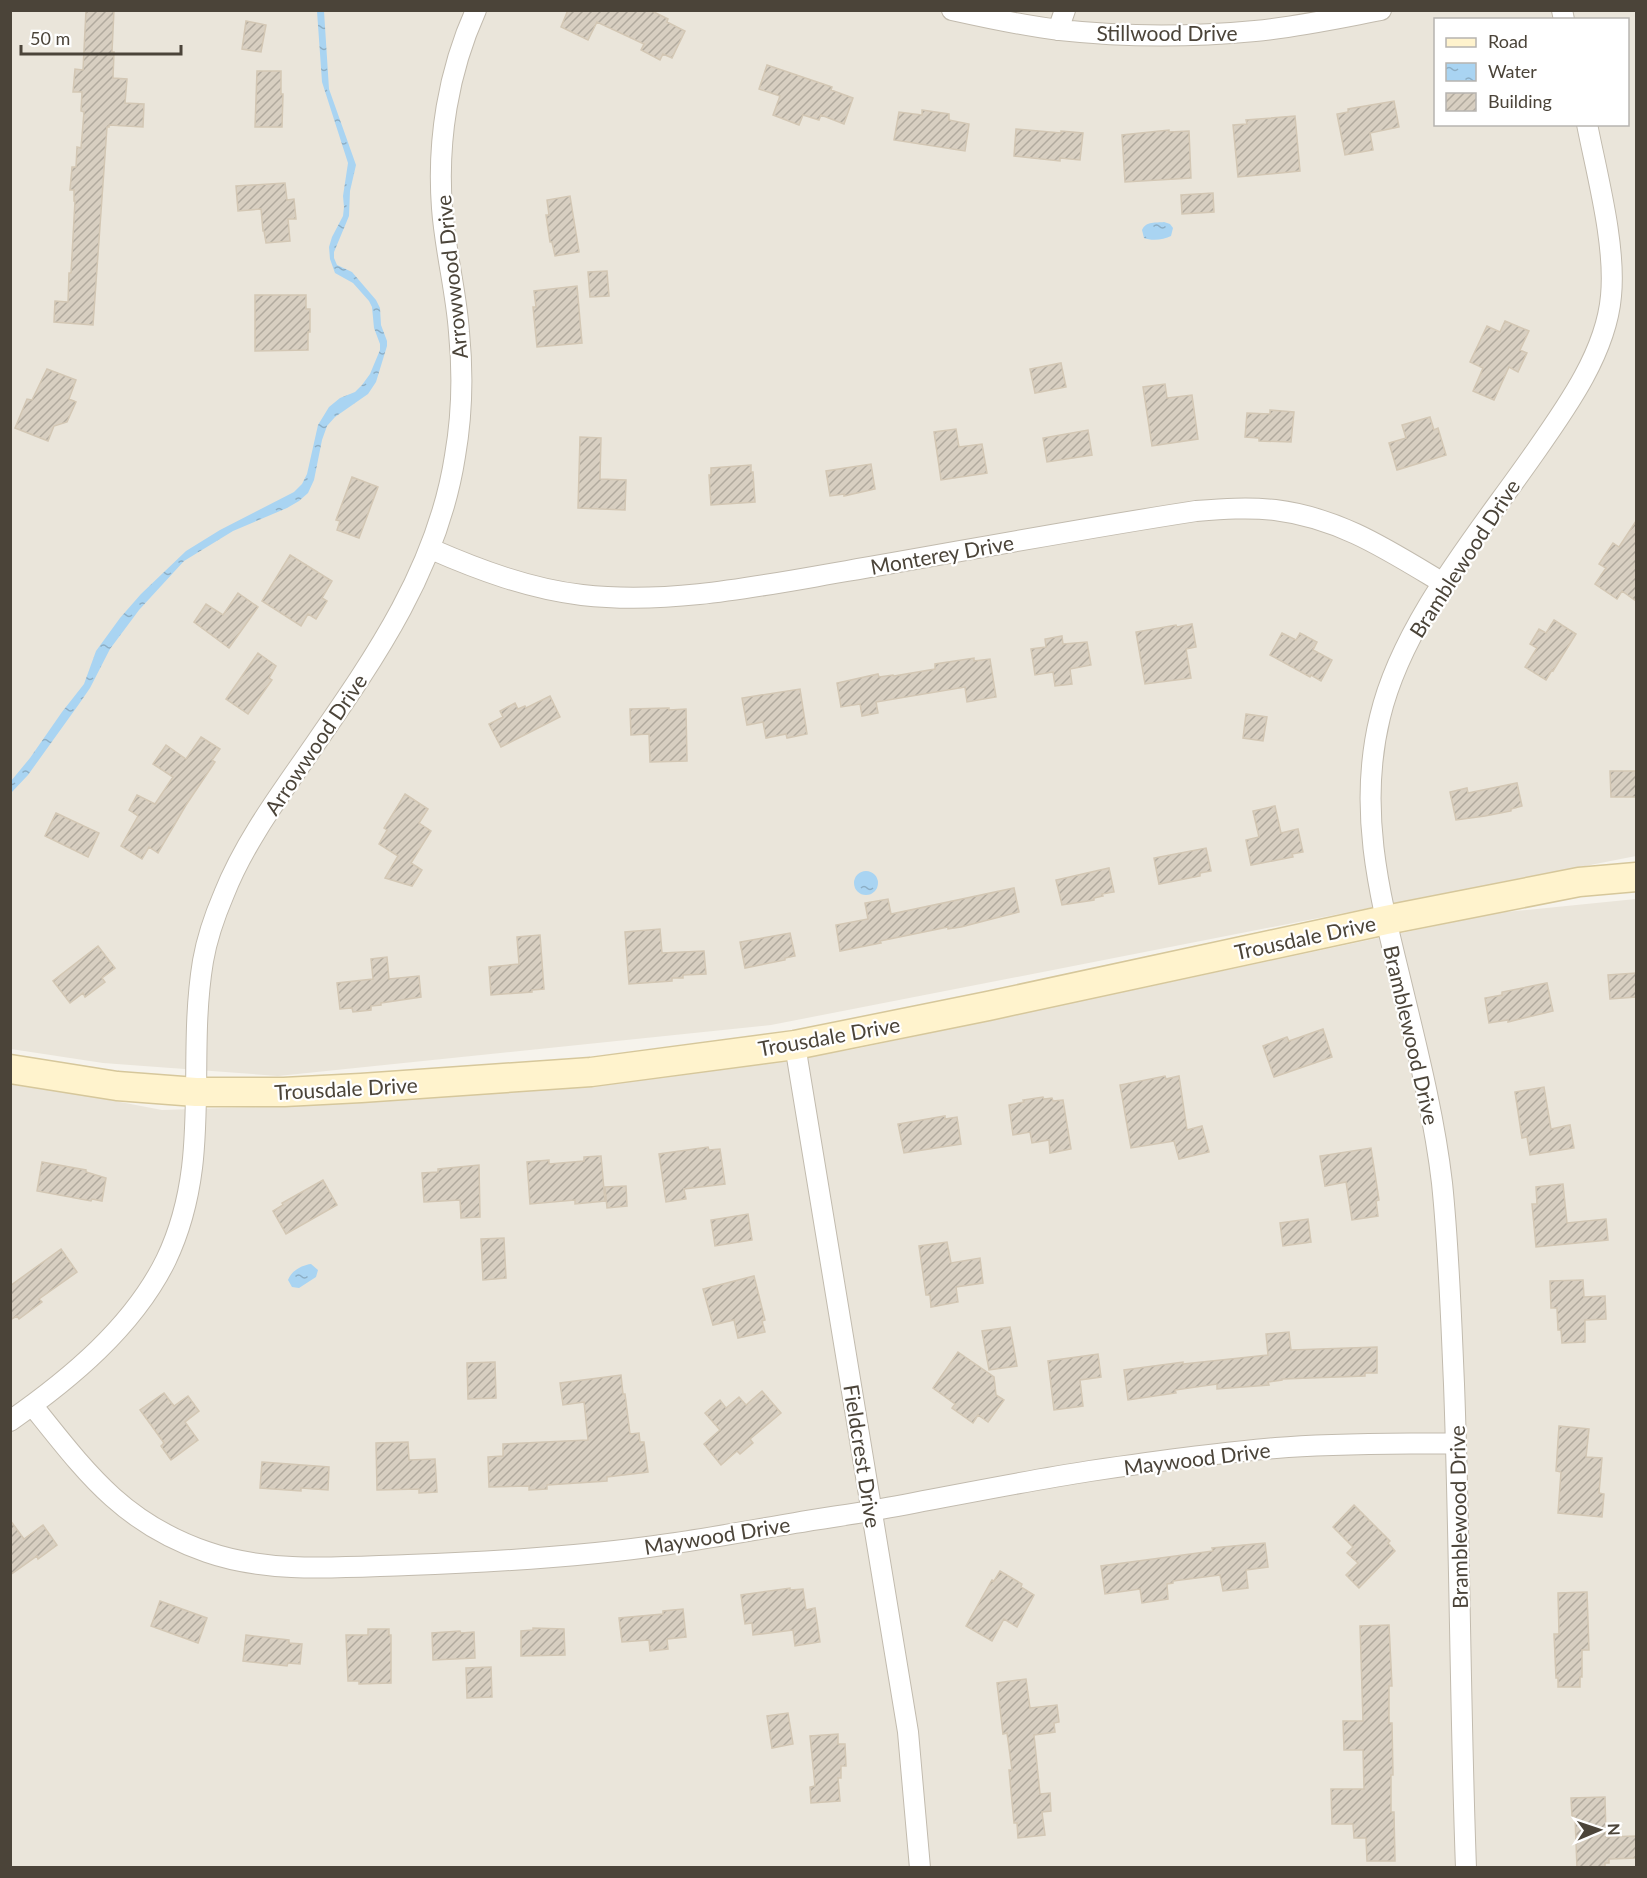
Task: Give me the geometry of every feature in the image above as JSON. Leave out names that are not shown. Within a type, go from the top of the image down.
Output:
[{"type":"street","name":"Arrowwood Drive","points":[[10,1421],[72,1373],[114,1335],[156,1280],[175,1239],[187,1199],[194,1160],[197,1029],[203,960],[224,894],[251,839],[390,629],[430,549],[451,479],[457,446],[460,401],[459,331],[442,213],[442,145],[453,77],[476,10]]},
{"type":"street","name":"Stillwood Drive","points":[[952,10],[1014,16],[1058,30],[1117,34],[1217,34],[1305,24],[1381,10]]},
{"type":"street","points":[[1058,30],[1065,10]]},
{"type":"street","name":"Bramblewood Drive","points":[[1466,1868],[1451,1296],[1442,1178],[1423,1076],[1386,920],[1371,831],[1371,766],[1381,713],[1400,658],[1443,583],[1560,416],[1585,373],[1601,338],[1611,298],[1612,275],[1604,210],[1587,126]]},
{"type":"street","name":"Monterey Drive","points":[[430,549],[503,577],[562,592],[613,598],[664,597],[774,583],[1196,511],[1257,508],[1314,517],[1350,530],[1378,543],[1443,583]]},
{"type":"street","name":"Trousdale Drive","points":[[10,1069],[117,1086],[196,1092],[339,1090],[591,1072],[795,1045],[1386,920],[1579,882],[1636,877]]},
{"type":"street","name":"Fieldcrest Drive","points":[[795,1045],[908,1732],[920,1868]]},
{"type":"street","name":"Maywood Drive","points":[[32,1405],[93,1480],[139,1519],[168,1536],[197,1549],[254,1563],[336,1567],[571,1556],[668,1544],[872,1511],[1089,1471],[1181,1458],[1330,1445],[1456,1443]]},
{"type":"shaded area","points":[[10,11],[1636,11],[1636,856],[771,1025],[278,1076],[103,1063],[11,1049]]},
{"type":"shaded area","points":[[1636,899],[1636,1867],[11,1867],[10,1081],[162,1110],[292,1106],[759,1065],[855,1049],[1496,913]]},
{"type":"water","points":[[317,11],[324,11],[329,89],[356,165],[350,191],[349,216],[334,252],[334,258],[337,265],[352,272],[380,308],[381,325],[387,346],[376,382],[368,394],[335,417],[327,426],[314,480],[308,493],[287,508],[233,531],[184,561],[139,610],[110,649],[79,704],[28,775],[11,793],[11,781],[84,684],[96,651],[120,618],[141,594],[186,551],[220,530],[294,492],[302,484],[307,474],[318,425],[329,407],[340,398],[355,392],[362,385],[370,374],[380,350],[369,301],[353,283],[335,273],[330,259],[329,247],[332,237],[343,216],[343,196],[348,163],[322,82]]},
{"type":"water","points":[[1164,222],[1173,228],[1171,236],[1158,240],[1144,238],[1142,230],[1146,225]]},
{"type":"water","points":[[866,871],[875,874],[878,883],[875,892],[866,895],[857,892],[854,883],[857,874]]},
{"type":"water","points":[[311,1264],[318,1270],[316,1277],[299,1288],[292,1287],[288,1280],[294,1271]]},
{"type":"building","points":[[86,10],[114,10],[113,78],[127,79],[125,103],[144,104],[143,127],[109,125],[107,127],[93,325],[54,322],[55,301],[68,302],[69,273],[71,273],[75,201],[74,190],[70,190],[72,167],[76,167],[77,147],[81,148],[84,112],[81,111],[82,92],[73,92],[75,69],[83,70]]},
{"type":"building","points":[[568,10],[650,10],[685,31],[672,58],[663,54],[660,60],[641,50],[644,44],[597,22],[588,40],[561,27]]},
{"type":"building","points":[[246,21],[266,25],[261,52],[242,49]]},
{"type":"building","points":[[767,65],[832,87],[831,90],[853,98],[844,124],[821,115],[819,120],[803,115],[799,125],[773,115],[780,96],[759,89]]},
{"type":"building","points":[[257,71],[281,71],[282,127],[255,127]]},
{"type":"building","points":[[1394,101],[1399,127],[1370,133],[1373,150],[1345,155],[1337,114],[1348,112],[1348,109]]},
{"type":"building","points":[[922,110],[949,114],[949,120],[969,124],[965,151],[894,140],[899,112],[922,115]]},
{"type":"building","points":[[1295,116],[1300,171],[1238,177],[1233,125],[1247,124],[1246,120]]},
{"type":"building","points":[[1016,129],[1083,133],[1080,160],[1060,158],[1060,161],[1014,156]]},
{"type":"building","points":[[1169,130],[1169,132],[1189,131],[1191,178],[1125,182],[1122,135]]},
{"type":"building","points":[[285,183],[287,200],[294,199],[296,219],[288,219],[290,241],[266,243],[261,209],[238,211],[236,186]]},
{"type":"building","points":[[1213,193],[1214,212],[1182,214],[1181,195]]},
{"type":"building","points":[[570,196],[579,252],[555,256],[552,242],[550,242],[546,215],[549,215],[547,200]]},
{"type":"building","points":[[607,271],[609,296],[590,297],[588,272]]},
{"type":"building","points":[[577,286],[582,343],[537,347],[533,307],[536,307],[534,291]]},
{"type":"building","points":[[255,295],[306,295],[306,309],[310,309],[308,350],[255,351]]},
{"type":"building","points":[[1505,321],[1529,331],[1520,350],[1527,353],[1518,372],[1509,367],[1494,400],[1473,391],[1483,368],[1470,362],[1487,326],[1500,332]]},
{"type":"building","points":[[1061,363],[1066,387],[1035,393],[1030,369]]},
{"type":"building","points":[[47,369],[76,380],[69,399],[76,402],[67,422],[54,426],[48,441],[15,428],[27,399],[32,400]]},
{"type":"building","points":[[1165,384],[1167,398],[1192,395],[1198,439],[1152,446],[1143,387]]},
{"type":"building","points":[[1270,410],[1294,412],[1291,442],[1259,441],[1259,438],[1245,437],[1247,413],[1270,414]]},
{"type":"building","points":[[1430,417],[1434,430],[1438,428],[1446,455],[1397,470],[1389,443],[1406,438],[1402,425]]},
{"type":"building","points":[[956,429],[959,447],[982,444],[987,473],[941,480],[934,432]]},
{"type":"building","points":[[1088,430],[1092,455],[1047,462],[1043,438]]},
{"type":"building","points":[[580,437],[601,438],[600,479],[626,480],[625,510],[578,508]]},
{"type":"building","points":[[871,464],[875,489],[844,496],[844,494],[830,496],[826,471]]},
{"type":"building","points":[[751,465],[755,502],[711,505],[709,475],[711,475],[711,468]]},
{"type":"building","points":[[352,477],[378,487],[359,538],[337,530],[340,521],[336,520]]},
{"type":"building","points":[[1636,521],[1636,601],[1622,591],[1617,599],[1595,584],[1606,568],[1599,564],[1613,543],[1619,547]]},
{"type":"building","points":[[290,555],[332,581],[322,598],[327,601],[316,619],[308,614],[301,626],[262,601]]},
{"type":"building","points":[[238,593],[258,607],[229,648],[194,622],[206,604],[223,615]]},
{"type":"building","points":[[1554,620],[1576,634],[1546,680],[1525,667],[1537,648],[1530,644],[1539,629],[1546,633]]},
{"type":"building","points":[[1192,624],[1196,647],[1186,649],[1191,678],[1145,684],[1136,632]]},
{"type":"building","points":[[1282,633],[1296,640],[1300,633],[1317,642],[1313,650],[1332,660],[1321,681],[1270,655]]},
{"type":"building","points":[[1062,636],[1063,644],[1087,642],[1091,665],[1070,669],[1072,684],[1055,686],[1053,672],[1035,675],[1031,649],[1046,647],[1045,639]]},
{"type":"building","points":[[258,653],[276,666],[269,678],[272,680],[248,714],[226,699]]},
{"type":"building","points":[[974,658],[974,661],[990,659],[996,697],[967,702],[965,687],[876,702],[878,713],[862,716],[860,704],[841,707],[837,683],[878,674],[879,677],[894,676],[935,669],[935,664]]},
{"type":"building","points":[[800,689],[807,734],[787,738],[786,734],[766,738],[763,722],[747,725],[742,698]]},
{"type":"building","points":[[550,696],[560,717],[501,747],[489,724],[503,717],[500,711],[515,703],[518,709],[525,706],[526,708]]},
{"type":"building","points":[[669,708],[669,710],[686,709],[687,761],[650,762],[649,734],[631,735],[630,709]]},
{"type":"building","points":[[1246,714],[1267,717],[1263,741],[1243,738]]},
{"type":"building","points":[[201,737],[220,749],[212,760],[215,762],[158,853],[149,847],[142,859],[121,846],[138,816],[129,810],[137,795],[155,804],[173,777],[153,764],[166,745],[186,759]]},
{"type":"building","points":[[1610,771],[1636,771],[1636,797],[1611,797]]},
{"type":"building","points":[[1517,783],[1522,806],[1511,809],[1511,811],[1456,820],[1450,792],[1467,788],[1468,793]]},
{"type":"building","points":[[405,794],[428,809],[419,823],[431,831],[411,863],[422,870],[412,886],[385,878],[398,856],[379,844],[387,830],[384,828]]},
{"type":"building","points":[[1275,806],[1281,833],[1298,829],[1303,852],[1292,854],[1293,857],[1251,865],[1246,840],[1259,837],[1253,811]]},
{"type":"building","points":[[56,813],[99,833],[88,857],[45,836]]},
{"type":"building","points":[[1206,848],[1211,871],[1200,873],[1200,876],[1159,884],[1154,858]]},
{"type":"building","points":[[1109,868],[1114,892],[1102,894],[1103,896],[1094,898],[1094,900],[1062,905],[1056,880]]},
{"type":"building","points":[[1014,888],[1019,912],[961,927],[948,929],[948,927],[840,951],[836,925],[868,919],[865,903],[888,899],[891,914]]},
{"type":"building","points":[[660,929],[662,953],[704,951],[706,974],[683,975],[683,978],[672,978],[672,981],[629,984],[625,932]]},
{"type":"building","points":[[790,933],[795,956],[745,968],[740,942]]},
{"type":"building","points":[[540,935],[544,989],[491,995],[489,967],[519,964],[517,937]]},
{"type":"building","points":[[98,946],[115,968],[102,978],[105,982],[85,997],[83,993],[70,1003],[53,981]]},
{"type":"building","points":[[387,957],[389,979],[419,976],[421,997],[381,1003],[381,1005],[371,1006],[371,1010],[353,1012],[352,1008],[340,1009],[337,983],[373,979],[371,959]]},
{"type":"building","points":[[1636,973],[1636,997],[1610,999],[1608,975]]},
{"type":"building","points":[[1547,983],[1553,1011],[1508,1022],[1508,1020],[1489,1023],[1485,998],[1502,995],[1502,992]]},
{"type":"building","points":[[1323,1029],[1332,1057],[1274,1077],[1263,1046],[1287,1037],[1289,1041]]},
{"type":"building","points":[[1165,1076],[1166,1079],[1179,1076],[1187,1130],[1202,1126],[1209,1152],[1179,1159],[1174,1141],[1131,1148],[1120,1085]]},
{"type":"building","points":[[1544,1087],[1551,1129],[1570,1125],[1574,1148],[1530,1155],[1527,1137],[1522,1138],[1515,1092]]},
{"type":"building","points":[[1043,1097],[1044,1099],[1052,1098],[1053,1101],[1063,1100],[1071,1149],[1050,1153],[1049,1140],[1032,1143],[1030,1132],[1013,1135],[1009,1105]]},
{"type":"building","points":[[945,1116],[945,1119],[957,1117],[961,1144],[904,1153],[898,1124]]},
{"type":"building","points":[[708,1147],[709,1150],[720,1149],[725,1184],[684,1189],[686,1199],[666,1202],[659,1154]]},
{"type":"building","points":[[1371,1148],[1379,1200],[1376,1201],[1378,1216],[1352,1220],[1346,1182],[1325,1186],[1320,1156]]},
{"type":"building","points":[[601,1156],[605,1201],[575,1204],[575,1200],[530,1204],[527,1162],[549,1160],[549,1164],[584,1161],[584,1157]]},
{"type":"building","points":[[42,1162],[86,1170],[86,1172],[106,1178],[102,1201],[37,1191]]},
{"type":"building","points":[[479,1165],[480,1217],[461,1218],[460,1200],[424,1202],[422,1173]]},
{"type":"building","points":[[323,1180],[337,1205],[286,1234],[273,1211],[283,1205],[282,1203]]},
{"type":"building","points":[[1563,1184],[1567,1223],[1606,1219],[1608,1240],[1536,1247],[1532,1204],[1537,1204],[1536,1187]]},
{"type":"building","points":[[626,1186],[627,1206],[607,1208],[605,1187]]},
{"type":"building","points":[[748,1214],[752,1240],[715,1246],[711,1220]]},
{"type":"building","points":[[1308,1219],[1311,1242],[1283,1246],[1280,1223]]},
{"type":"building","points":[[504,1238],[506,1278],[483,1280],[481,1239]]},
{"type":"building","points":[[947,1242],[951,1263],[980,1258],[983,1283],[956,1287],[958,1302],[931,1307],[930,1295],[926,1295],[919,1246]]},
{"type":"building","points":[[61,1249],[77,1272],[39,1299],[42,1302],[19,1319],[17,1316],[10,1320],[10,1286]]},
{"type":"building","points":[[754,1276],[765,1320],[762,1321],[765,1332],[738,1338],[734,1320],[713,1325],[703,1289]]},
{"type":"building","points":[[1583,1280],[1584,1297],[1605,1296],[1606,1319],[1585,1320],[1585,1342],[1562,1343],[1561,1330],[1558,1330],[1557,1308],[1551,1308],[1550,1281]]},
{"type":"building","points":[[1010,1327],[1017,1366],[989,1370],[982,1331]]},
{"type":"building","points":[[1289,1332],[1291,1350],[1377,1347],[1377,1373],[1365,1373],[1365,1376],[1282,1379],[1268,1382],[1269,1385],[1217,1389],[1217,1384],[1128,1400],[1124,1370],[1183,1362],[1183,1364],[1268,1355],[1266,1334]]},
{"type":"building","points":[[958,1352],[994,1377],[996,1395],[1004,1400],[988,1422],[978,1415],[973,1423],[952,1408],[955,1404],[933,1388]]},
{"type":"building","points":[[1098,1354],[1101,1377],[1080,1380],[1083,1406],[1054,1410],[1048,1361]]},
{"type":"building","points":[[495,1362],[496,1398],[468,1399],[467,1363]]},
{"type":"building","points":[[621,1375],[630,1434],[639,1433],[640,1442],[644,1442],[648,1472],[607,1477],[607,1481],[547,1485],[547,1489],[529,1490],[529,1486],[489,1487],[488,1457],[503,1456],[503,1444],[588,1440],[584,1402],[563,1405],[560,1383]]},
{"type":"building","points":[[762,1391],[781,1413],[750,1439],[753,1443],[740,1454],[737,1451],[721,1465],[704,1444],[720,1430],[705,1413],[720,1400],[726,1408],[739,1397],[746,1405]]},
{"type":"building","points":[[164,1393],[174,1406],[188,1396],[199,1411],[185,1422],[198,1440],[171,1460],[161,1446],[164,1443],[140,1410]]},
{"type":"building","points":[[1559,1426],[1589,1429],[1586,1457],[1602,1458],[1599,1493],[1604,1494],[1602,1517],[1558,1513],[1561,1472],[1556,1471]]},
{"type":"building","points":[[408,1442],[409,1460],[435,1459],[437,1492],[419,1493],[419,1489],[377,1490],[376,1443]]},
{"type":"building","points":[[262,1462],[329,1467],[328,1490],[260,1488]]},
{"type":"building","points":[[1354,1505],[1390,1541],[1388,1543],[1395,1551],[1359,1588],[1346,1575],[1358,1563],[1347,1553],[1353,1547],[1333,1527]]},
{"type":"building","points":[[10,1520],[24,1539],[43,1525],[57,1545],[10,1575]]},
{"type":"building","points":[[1265,1543],[1268,1567],[1246,1570],[1248,1588],[1223,1591],[1220,1575],[1173,1581],[1167,1584],[1168,1599],[1142,1603],[1140,1589],[1105,1594],[1101,1566],[1213,1551],[1212,1548]]},
{"type":"building","points":[[1000,1571],[1022,1584],[1021,1587],[1034,1595],[1017,1627],[1004,1619],[992,1641],[966,1626],[992,1580],[994,1581]]},
{"type":"building","points":[[790,1588],[790,1590],[803,1589],[806,1610],[815,1608],[820,1642],[795,1646],[793,1630],[753,1635],[752,1623],[745,1624],[741,1595]]},
{"type":"building","points":[[1587,1592],[1589,1650],[1582,1650],[1580,1687],[1558,1687],[1554,1634],[1559,1634],[1558,1593]]},
{"type":"building","points":[[160,1601],[207,1618],[198,1643],[151,1626]]},
{"type":"building","points":[[683,1609],[686,1637],[667,1639],[668,1649],[650,1651],[649,1640],[622,1642],[619,1618],[663,1614],[663,1611]]},
{"type":"building","points":[[1389,1625],[1392,1686],[1389,1686],[1389,1723],[1392,1723],[1393,1775],[1391,1775],[1391,1812],[1394,1812],[1395,1861],[1367,1861],[1366,1838],[1354,1838],[1353,1824],[1332,1824],[1331,1789],[1364,1789],[1363,1750],[1344,1750],[1343,1721],[1363,1721],[1360,1626]]},
{"type":"building","points":[[533,1628],[564,1629],[565,1655],[521,1656],[521,1631],[533,1630]]},
{"type":"building","points":[[368,1629],[389,1629],[391,1683],[359,1684],[359,1681],[348,1681],[346,1635],[368,1635]]},
{"type":"building","points":[[460,1631],[461,1633],[474,1632],[475,1658],[433,1660],[432,1633]]},
{"type":"building","points":[[246,1635],[289,1640],[289,1643],[302,1644],[300,1664],[288,1663],[287,1666],[243,1661]]},
{"type":"building","points":[[491,1667],[492,1697],[467,1698],[466,1668]]},
{"type":"building","points":[[1026,1679],[1030,1708],[1057,1705],[1059,1722],[1054,1723],[1055,1732],[1034,1735],[1040,1794],[1050,1793],[1051,1811],[1042,1812],[1045,1835],[1018,1838],[1017,1823],[1014,1823],[1009,1770],[1012,1770],[1007,1733],[1003,1734],[997,1683]]},
{"type":"building","points":[[788,1713],[793,1744],[772,1748],[767,1716]]},
{"type":"building","points":[[838,1734],[838,1744],[845,1744],[846,1766],[841,1766],[841,1778],[838,1778],[840,1801],[811,1803],[810,1787],[815,1786],[810,1736]]},
{"type":"building","points":[[1605,1797],[1606,1837],[1636,1836],[1636,1858],[1609,1859],[1609,1863],[1605,1863],[1605,1868],[1577,1868],[1575,1816],[1572,1816],[1571,1798]]}]
